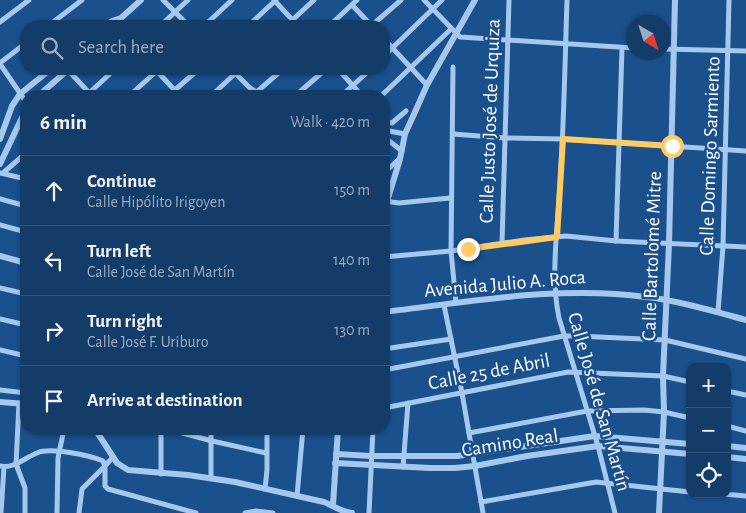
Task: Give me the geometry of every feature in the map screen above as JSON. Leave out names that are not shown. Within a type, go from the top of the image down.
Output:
[{"type":"street","points":[[0,22],[30,0]]},
{"type":"street","points":[[56,20],[82,0]]},
{"type":"street","points":[[119,20],[141,0]]},
{"type":"street","points":[[163,0],[183,20]]},
{"type":"street","points":[[166,20],[188,0]]},
{"type":"street","points":[[210,20],[232,0]]},
{"type":"street","points":[[254,20],[275,0],[292,20],[314,0]]},
{"type":"street","points":[[336,20],[357,0]]},
{"type":"street","points":[[378,20],[400,0]]},
{"type":"street","points":[[424,0],[456,35],[463,38],[507,39],[565,45],[626,48]]},
{"type":"street","points":[[392,48],[442,0]]},
{"type":"street","points":[[390,188],[400,159],[405,134],[427,85],[475,0]]},
{"type":"street","name":"Calle Justo José de Urquiza","points":[[502,244],[509,0]]},
{"type":"street","name":"Calle José de San Martín","points":[[567,0],[563,139],[557,237],[557,309],[598,446],[614,513]]},
{"type":"street","name":"Calle Bartolomé Mitre","points":[[658,513],[663,442],[663,376],[676,0]]},
{"type":"street","name":"Calle Domingo Sarmiento","points":[[718,312],[724,246],[729,0]]},
{"type":"street","points":[[352,5],[366,20]]},
{"type":"street","points":[[387,90],[451,29]]},
{"type":"street","points":[[390,46],[427,85]]},
{"type":"street","points":[[0,139],[12,106],[20,94],[0,63],[20,48]]},
{"type":"street","points":[[616,241],[622,48]]},
{"type":"street","points":[[674,49],[746,51]]},
{"type":"street","points":[[453,67],[450,251],[456,304]]},
{"type":"street","points":[[25,90],[44,75]]},
{"type":"street","points":[[45,90],[61,75]]},
{"type":"street","points":[[73,75],[85,90]]},
{"type":"street","points":[[94,90],[109,75]]},
{"type":"street","points":[[135,90],[152,75]]},
{"type":"street","points":[[161,75],[174,90],[192,75]]},
{"type":"street","points":[[217,90],[231,75]]},
{"type":"street","points":[[240,75],[251,90]]},
{"type":"street","points":[[258,90],[275,75]]},
{"type":"street","points":[[303,90],[319,75]]},
{"type":"street","points":[[343,75],[357,90]]},
{"type":"street","points":[[348,90],[364,75]]},
{"type":"street","points":[[390,123],[406,111]]},
{"type":"street","points":[[0,164],[3,151],[20,120]]},
{"type":"street","points":[[390,131],[405,134]]},
{"type":"street","points":[[453,134],[746,151]]},
{"type":"street","points":[[390,142],[402,151]]},
{"type":"street","points":[[2,173],[20,158]]},
{"type":"street","points":[[390,168],[400,159]]},
{"type":"street","points":[[2,173],[20,178]]},
{"type":"street","points":[[390,202],[450,198]]},
{"type":"street","points":[[0,199],[20,204]]},
{"type":"street","points":[[0,225],[20,230]]},
{"type":"street","points":[[390,256],[575,236],[616,241],[746,247]]},
{"type":"street","points":[[0,256],[20,261]]},
{"type":"street","points":[[0,288],[20,293]]},
{"type":"street","name":"Avenida Julio A. Roca","points":[[390,311],[556,293],[604,293],[684,302],[746,320]]},
{"type":"street","points":[[444,305],[462,393],[482,513]]},
{"type":"street","points":[[0,319],[20,324]]},
{"type":"street","points":[[390,369],[564,336],[665,340],[746,359]]},
{"type":"street","points":[[390,348],[452,339]]},
{"type":"street","points":[[0,350],[20,355]]},
{"type":"street","name":"Calle 25 de Abril","points":[[390,407],[576,372],[663,376],[686,381]]},
{"type":"street","points":[[0,390],[20,391]]},
{"type":"street","points":[[731,392],[746,395]]},
{"type":"street","points":[[0,402],[19,403],[16,464],[25,488],[25,513]]},
{"type":"street","points":[[403,467],[408,403]]},
{"type":"street","points":[[469,433],[530,423],[587,410],[664,412],[686,417]]},
{"type":"street","points":[[731,427],[746,430]]},
{"type":"street","points":[[57,513],[59,451],[63,435]]},
{"type":"street","points":[[99,435],[117,463],[128,470],[235,482],[297,496],[352,513]]},
{"type":"street","points":[[160,474],[161,435]]},
{"type":"street","points":[[190,435],[266,453]]},
{"type":"street","points":[[211,478],[212,435]]},
{"type":"street","points":[[265,489],[267,435]]},
{"type":"street","points":[[297,496],[302,435]]},
{"type":"street","points":[[336,509],[338,435]]},
{"type":"street","points":[[369,513],[373,435]]},
{"type":"street","name":"Camino Real","points":[[336,454],[449,457],[594,436],[686,444]]},
{"type":"street","name":"Camino Real","points":[[336,463],[443,468],[474,466],[598,446],[686,454]]},
{"type":"street","points":[[731,446],[746,448]]},
{"type":"street","points":[[1,513],[2,466],[16,464],[38,452],[59,451],[103,461],[106,488],[116,493],[196,513]]},
{"type":"street","points":[[79,513],[82,489],[113,457]]},
{"type":"street","points":[[731,457],[746,459]]},
{"type":"street","points":[[481,502],[588,483],[608,482],[686,492]]},
{"type":"street","points":[[731,495],[746,496]]},
{"type":"street","points":[[246,513],[256,511],[273,513]]},
{"type":"route","points":[[468,249],[557,237],[563,139],[672,146]]}]
